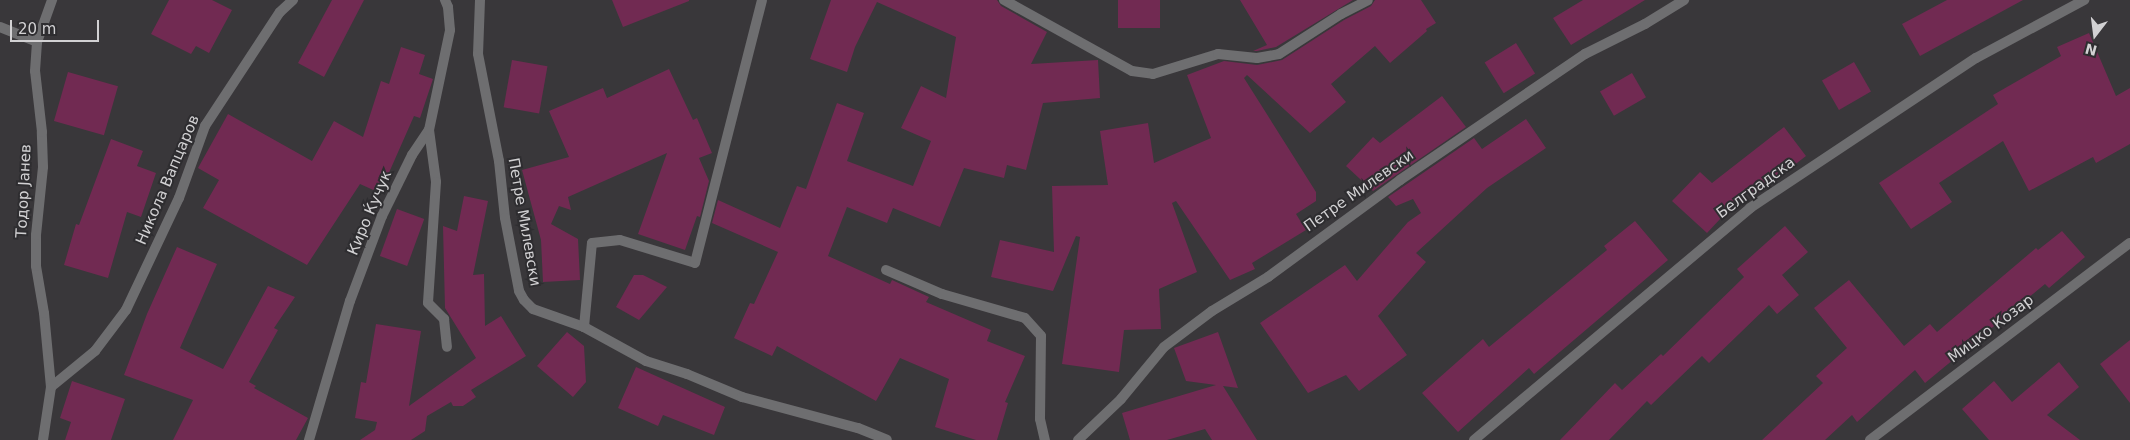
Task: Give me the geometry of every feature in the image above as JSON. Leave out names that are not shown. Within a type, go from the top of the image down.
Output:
[{"type":"street","name":"Тодор Јанев","points":[[43,440],[52,386],[44,313],[36,266],[36,235],[43,167],[42,132],[35,71],[37,42],[52,0]]},
{"type":"street","name":"Никола Вапцаров","points":[[52,386],[95,351],[126,310],[179,198],[205,126],[280,12],[293,0]]},
{"type":"street","name":"Киро Ќучук","points":[[309,440],[350,301],[379,224],[412,154],[428,130],[450,30],[448,7],[444,0]]},
{"type":"street","name":"Петре Милевски","points":[[480,0],[478,54],[499,161],[505,218],[519,291],[524,300],[533,309],[584,327],[646,361],[687,374],[742,397],[858,428],[886,440]]},
{"type":"street","points":[[584,327],[592,243],[620,240],[695,263],[762,0]]},
{"type":"street","points":[[1004,0],[1132,71],[1153,74],[1218,54],[1257,58],[1279,54],[1341,14],[1368,0]]},
{"type":"street","name":"Петре Милевски","points":[[1078,440],[1121,400],[1164,347],[1212,311],[1260,282],[1400,180],[1585,54],[1645,24],[1684,0]]},
{"type":"street","name":"Белградска","points":[[1474,440],[1750,208],[1976,58],[2084,0]]},
{"type":"street","points":[[0,27],[37,42]]},
{"type":"street","points":[[428,130],[436,182],[428,303],[444,319],[447,347]]},
{"type":"street","name":"Мицко Козар","points":[[1870,440],[2130,243]]},
{"type":"street","points":[[886,270],[942,294],[1025,318],[1041,336],[1040,419],[1045,440]]},
{"type":"building","points":[[169,0],[212,0],[232,10],[209,53],[196,46],[191,54],[151,34]]},
{"type":"building","points":[[332,0],[364,0],[324,77],[298,63]]},
{"type":"building","points":[[612,0],[689,0],[689,1],[623,27]]},
{"type":"building","points":[[831,0],[997,0],[1001,6],[1047,32],[1031,64],[1098,60],[1100,98],[1043,103],[1026,170],[1007,165],[1004,178],[964,168],[940,227],[893,208],[887,223],[847,207],[828,256],[890,284],[892,280],[929,297],[926,302],[991,330],[987,341],[1025,356],[1005,402],[1008,403],[997,440],[976,440],[935,427],[949,379],[900,358],[876,401],[777,346],[772,356],[734,338],[750,303],[754,304],[778,252],[712,223],[718,200],[780,228],[797,186],[806,189],[837,103],[864,113],[847,161],[913,186],[931,141],[901,128],[921,86],[946,98],[956,37],[877,2],[855,47],[847,72],[810,59]]},
{"type":"building","points":[[1118,0],[1160,0],[1160,28],[1118,28]]},
{"type":"building","points":[[1240,0],[1353,0],[1276,47],[1253,51],[1267,45]]},
{"type":"building","points":[[1375,0],[1421,0],[1436,23],[1426,29],[1427,31],[1390,63],[1375,46],[1331,84],[1346,102],[1310,133],[1247,75],[1244,78],[1316,192],[1316,201],[1296,214],[1306,230],[1252,263],[1255,269],[1230,280],[1176,201],[1172,203],[1197,272],[1159,289],[1161,329],[1124,330],[1119,372],[1062,364],[1080,237],[1076,236],[1053,291],[991,277],[1000,240],[1054,252],[1052,186],[1108,185],[1100,131],[1148,123],[1154,163],[1211,138],[1187,75],[1224,61],[1257,65],[1282,60],[1344,20],[1371,6]]},
{"type":"building","points":[[1583,0],[1645,0],[1571,45],[1553,18]]},
{"type":"building","points":[[1947,0],[2023,0],[1920,56],[1902,24]]},
{"type":"building","points":[[2089,33],[2116,96],[2130,88],[2130,144],[2096,163],[2093,157],[2029,191],[2003,141],[1939,183],[1952,202],[1911,229],[1879,183],[1998,104],[1993,95],[2061,56],[2057,47]]},
{"type":"building","points":[[1516,43],[1535,74],[1504,93],[1485,63]]},
{"type":"building","points":[[401,47],[425,55],[419,74],[433,79],[420,118],[414,116],[380,193],[360,184],[307,265],[203,208],[219,180],[198,168],[228,114],[312,161],[334,121],[363,137],[381,81],[389,84]]},
{"type":"building","points":[[512,60],[547,66],[539,114],[504,107]]},
{"type":"building","points":[[1854,62],[1871,91],[1839,110],[1822,80]]},
{"type":"building","points":[[669,69],[693,120],[697,118],[712,153],[699,158],[709,181],[700,217],[697,216],[685,250],[638,234],[667,153],[568,197],[571,210],[559,206],[551,224],[578,239],[580,280],[543,282],[541,240],[522,170],[569,157],[549,111],[603,88],[607,98]]},
{"type":"building","points":[[68,72],[118,86],[104,135],[54,121]]},
{"type":"building","points":[[1632,73],[1646,97],[1614,116],[1600,92]]},
{"type":"building","points":[[1442,96],[1466,127],[1373,191],[1346,166],[1373,137],[1380,143]]},
{"type":"building","points":[[1526,119],[1546,148],[1487,188],[1416,253],[1426,262],[1378,316],[1407,355],[1359,391],[1346,375],[1308,393],[1260,323],[1345,265],[1357,281],[1408,222],[1421,213],[1413,199],[1396,206],[1388,197],[1474,138],[1482,149]]},
{"type":"building","points":[[1784,127],[1806,156],[1755,195],[1749,188],[1707,233],[1672,201],[1700,172],[1712,183]]},
{"type":"building","points":[[111,139],[143,151],[137,166],[156,173],[141,217],[127,212],[108,278],[64,265],[76,224],[79,225]]},
{"type":"building","points":[[464,196],[488,201],[473,275],[484,274],[485,326],[501,316],[526,356],[471,390],[476,397],[463,406],[453,406],[451,402],[427,416],[425,431],[411,440],[360,440],[375,430],[377,422],[355,418],[361,382],[366,383],[376,324],[421,331],[409,406],[476,358],[445,308],[443,226],[457,231]]},
{"type":"building","points":[[397,209],[424,219],[407,266],[380,256]]},
{"type":"building","points":[[1635,221],[1668,260],[1534,374],[1529,368],[1458,432],[1422,393],[1483,339],[1489,347],[1607,250],[1604,246]]},
{"type":"building","points":[[1785,226],[1808,252],[1782,275],[1799,295],[1777,314],[1769,305],[1709,363],[1702,356],[1651,405],[1647,401],[1609,440],[1560,440],[1615,383],[1622,390],[1661,354],[1663,356],[1744,277],[1737,269]]},
{"type":"building","points":[[2062,231],[2085,257],[2049,288],[2045,284],[1925,383],[1915,370],[1857,422],[1852,415],[1825,440],[1762,440],[1823,383],[1816,376],[1847,348],[1814,308],[1849,280],[1904,346],[1930,324],[1937,332],[2036,248],[2038,250]]},
{"type":"building","points":[[177,247],[217,264],[180,348],[223,369],[268,286],[295,297],[274,328],[278,330],[249,382],[256,386],[254,388],[308,418],[296,440],[173,440],[193,400],[124,375],[147,314]]},
{"type":"building","points":[[634,275],[643,275],[667,287],[639,320],[616,307]]},
{"type":"building","points":[[567,332],[584,346],[586,382],[573,397],[537,366]]},
{"type":"building","points":[[1218,332],[1238,388],[1223,386],[1257,440],[1212,440],[1205,429],[1167,440],[1130,440],[1122,413],[1216,385],[1186,381],[1174,348]]},
{"type":"building","points":[[2130,340],[2130,403],[2100,364]]},
{"type":"building","points":[[2059,362],[2079,387],[2047,415],[2080,440],[1989,440],[1962,409],[1994,381],[2012,402]]},
{"type":"building","points":[[636,367],[725,407],[714,435],[663,415],[658,426],[618,408]]},
{"type":"building","points":[[72,381],[125,399],[111,440],[65,440],[71,422],[60,418]]}]
